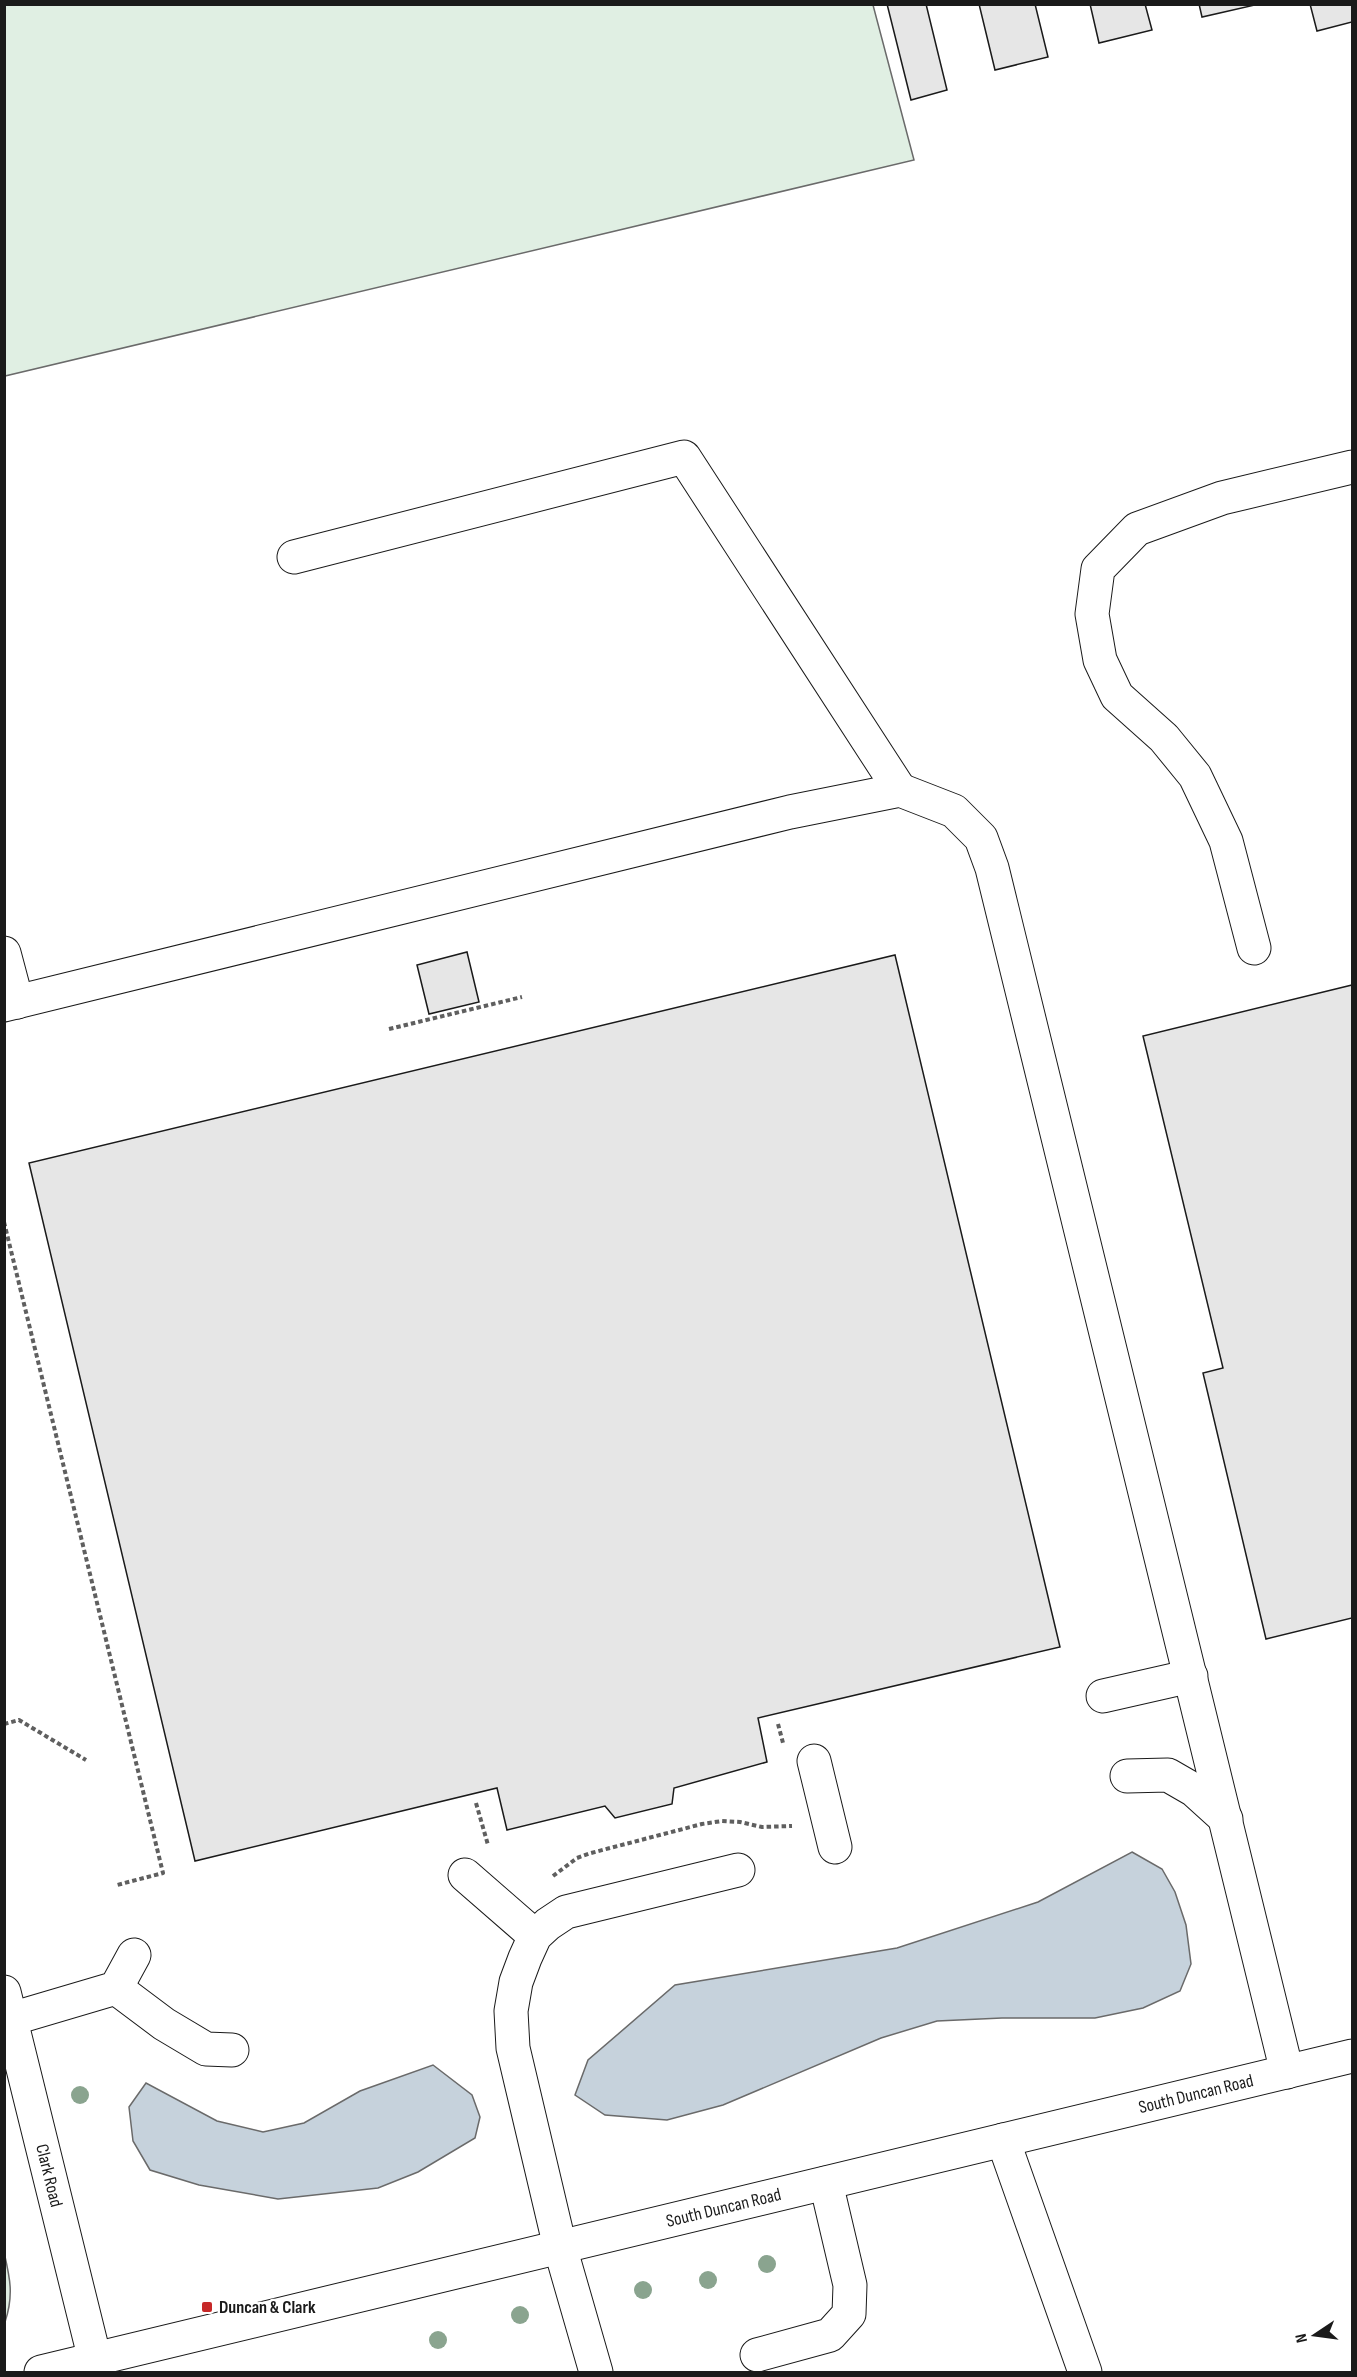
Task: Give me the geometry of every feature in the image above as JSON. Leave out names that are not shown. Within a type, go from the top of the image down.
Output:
[{"type":"main road","points":[[294,557],[684,457],[900,790]]},
{"type":"main road","points":[[1254,948],[1226,841],[1195,776],[1164,738],[1117,696],[1100,660],[1092,614],[1098,569],[1137,529],[1222,498],[1353,467]]},
{"type":"main road","points":[[4,953],[10,1004],[790,812],[900,790],[954,811],[981,838],[992,868],[1287,2072]]},
{"type":"main road","points":[[1103,1696],[1191,1676]]},
{"type":"main road","points":[[814,1761],[835,1847]]},
{"type":"main road","points":[[1127,1776],[1168,1775],[1194,1790],[1226,1819]]},
{"type":"main road","points":[[596,2373],[560,2247],[513,2048],[511,2011],[516,1982],[535,1936],[566,1911],[738,1870]]},
{"type":"main road","points":[[465,1875],[535,1936]]},
{"type":"main road","points":[[116,1988],[134,1955]]},
{"type":"main road","points":[[8,2006],[116,1988],[164,2024],[206,2049],[232,2050]]},
{"type":"main road","name":"Clark Road","points":[[8,2006],[96,2366]]},
{"type":"main road","name":"South Duncan Road","points":[[41,2373],[96,2366],[560,2247],[1353,2056]]},
{"type":"main road","points":[[1003,2140],[1085,2373]]},
{"type":"main road","points":[[757,2355],[830,2335],[849,2314],[850,2285],[826,2183]]},
{"type":"path","points":[[389,1029],[522,997]]},
{"type":"path","points":[[4,1222],[163,1873],[117,1885]]},
{"type":"path","points":[[4,1724],[19,1720],[86,1760]]},
{"type":"path","points":[[778,1724],[784,1746]]},
{"type":"path","points":[[476,1803],[490,1853]]},
{"type":"path","points":[[551,1877],[577,1858],[591,1853],[702,1824],[722,1821],[762,1827],[796,1825]]},
{"type":"green space","points":[[4,5],[873,5],[914,160],[5,376]]},
{"type":"green space","points":[[4,2252],[10,2287],[5,2322]]},
{"type":"shaded area","points":[[1132,1852],[1162,1869],[1175,1892],[1186,1925],[1191,1964],[1180,1991],[1143,2008],[1095,2018],[937,2021],[881,2038],[723,2105],[667,2120],[605,2115],[575,2095],[588,2060],[675,1985],[897,1948],[1038,1902]]},
{"type":"shaded area","points":[[433,2065],[472,2095],[480,2117],[475,2138],[418,2172],[378,2188],[278,2199],[199,2185],[150,2170],[133,2141],[129,2107],[146,2083],[217,2121],[263,2132],[304,2123],[360,2091]]},
{"type":"building","points":[[887,4],[926,4],[947,90],[911,100]]},
{"type":"building","points":[[979,4],[1035,4],[1048,57],[995,70]]},
{"type":"building","points":[[1090,4],[1145,4],[1152,30],[1099,43]]},
{"type":"building","points":[[1199,4],[1255,4],[1255,5],[1202,17]]},
{"type":"building","points":[[1310,4],[1352,4],[1352,22],[1317,31]]},
{"type":"building","points":[[467,952],[479,1002],[429,1014],[417,965]]},
{"type":"building","points":[[895,955],[1060,1647],[758,1718],[767,1762],[674,1788],[672,1804],[615,1818],[605,1806],[507,1830],[497,1788],[195,1861],[29,1163]]},
{"type":"building","points":[[1352,985],[1352,1618],[1266,1639],[1203,1373],[1223,1368],[1143,1036]]},
{"type":"place","name":"Duncan & Clark","points":[[207,2307]]}]
